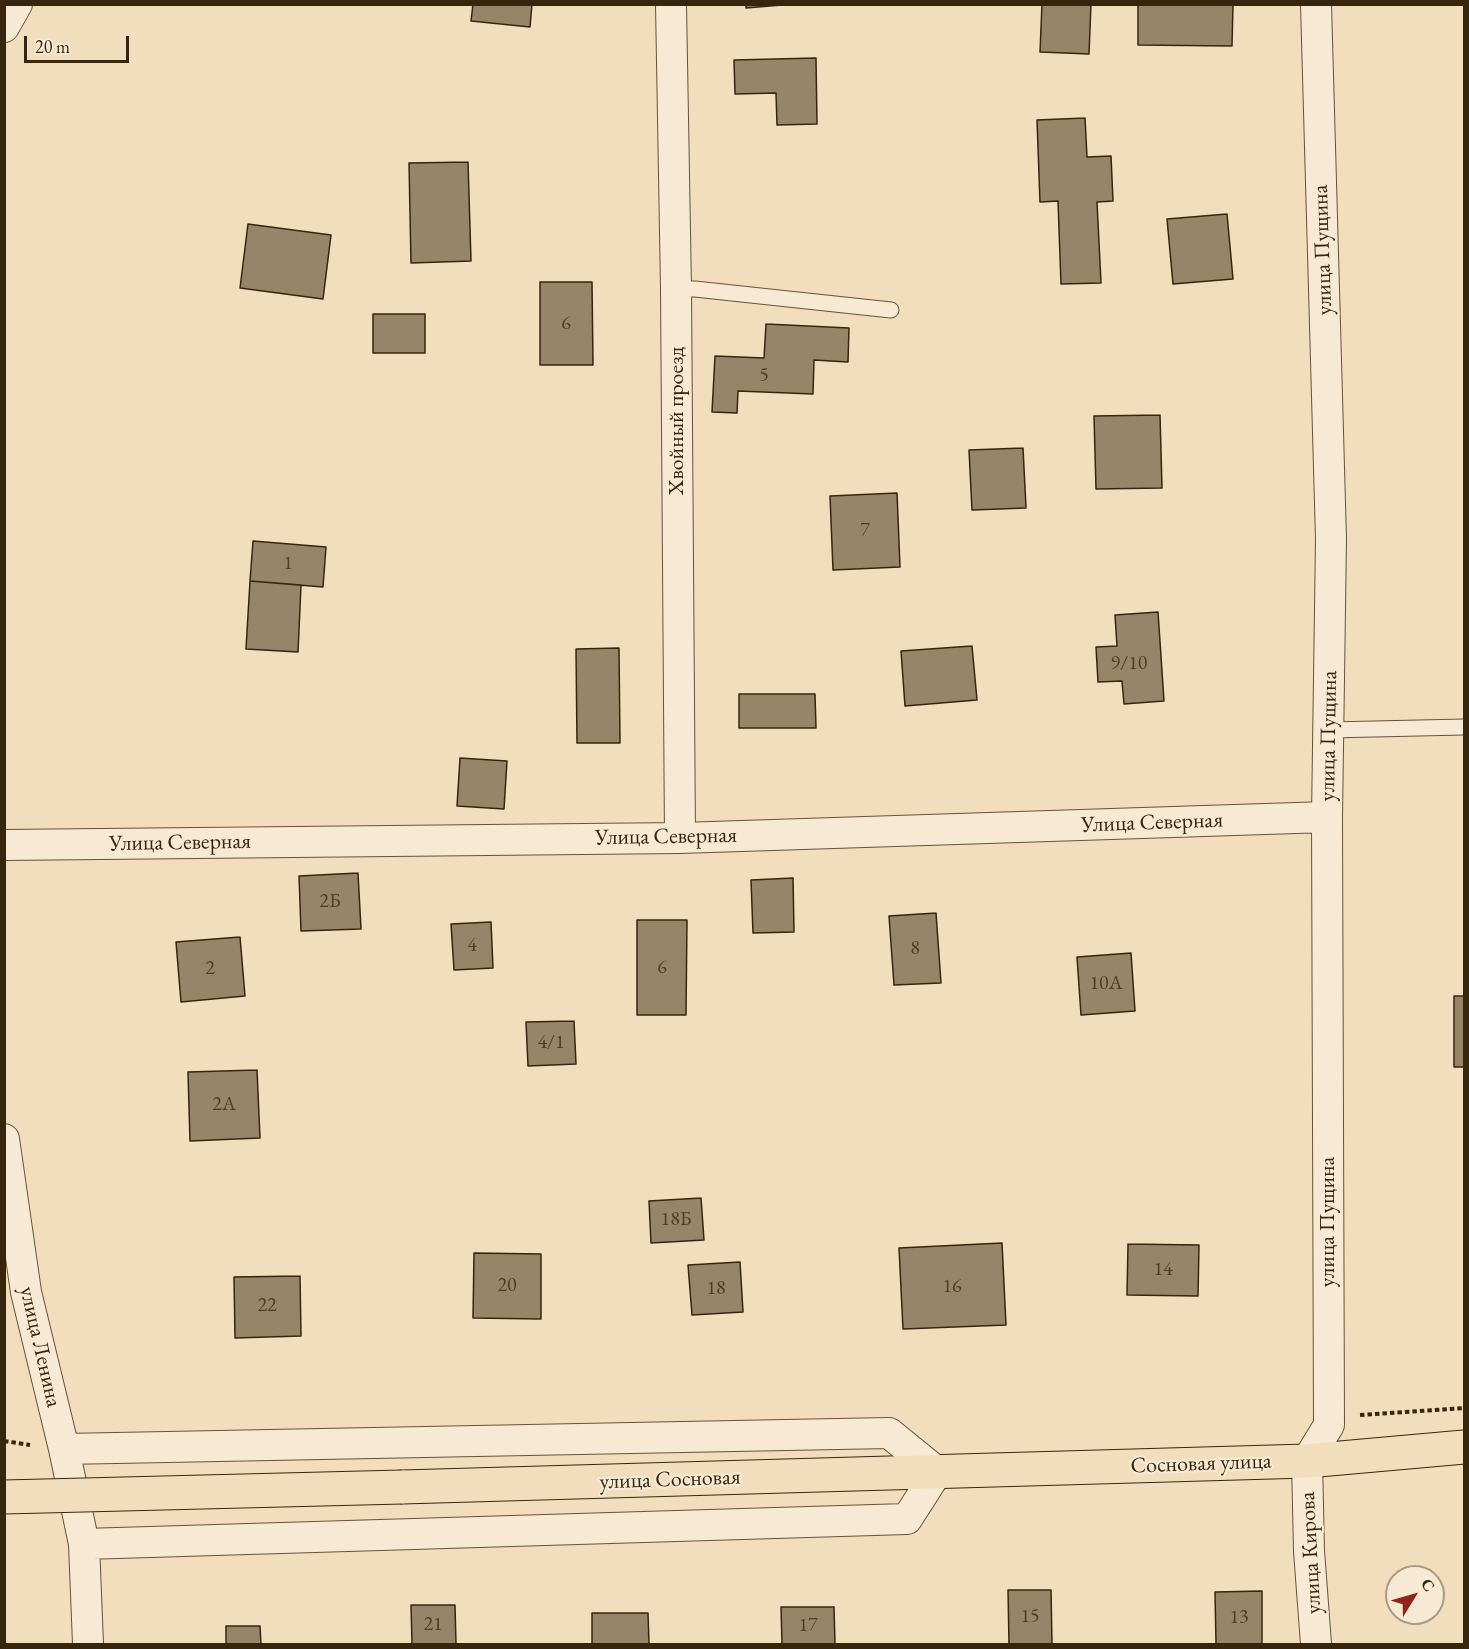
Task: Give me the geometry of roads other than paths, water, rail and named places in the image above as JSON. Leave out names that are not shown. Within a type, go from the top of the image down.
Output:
[{"type":"main road","name":"Сосновая улица","points":[[938,1472],[1307,1461],[1464,1448]]},
{"type":"main road","name":"улица Сосновая","points":[[4,1497],[938,1472]]},
{"type":"street","points":[[4,27],[17,4]]},
{"type":"street","name":"Хвойный проезд","points":[[671,4],[676,289],[680,838]]},
{"type":"street","name":"улица Пущина","points":[[1307,1461],[1329,1425],[1327,817],[1331,539],[1316,4]]},
{"type":"street","name":"Улица Северная","points":[[4,845],[680,838],[1327,817]]},
{"type":"street","name":"улица Ленина","points":[[4,1139],[26,1292],[64,1449],[84,1544],[88,1644]]},
{"type":"street","points":[[64,1449],[889,1433],[938,1472],[907,1519],[84,1544]]},
{"type":"street","name":"улица Кирова","points":[[1307,1461],[1309,1551],[1316,1644]]},
{"type":"lane","points":[[676,289],[695,289],[891,310]]},
{"type":"lane","points":[[1329,730],[1464,727]]}]
